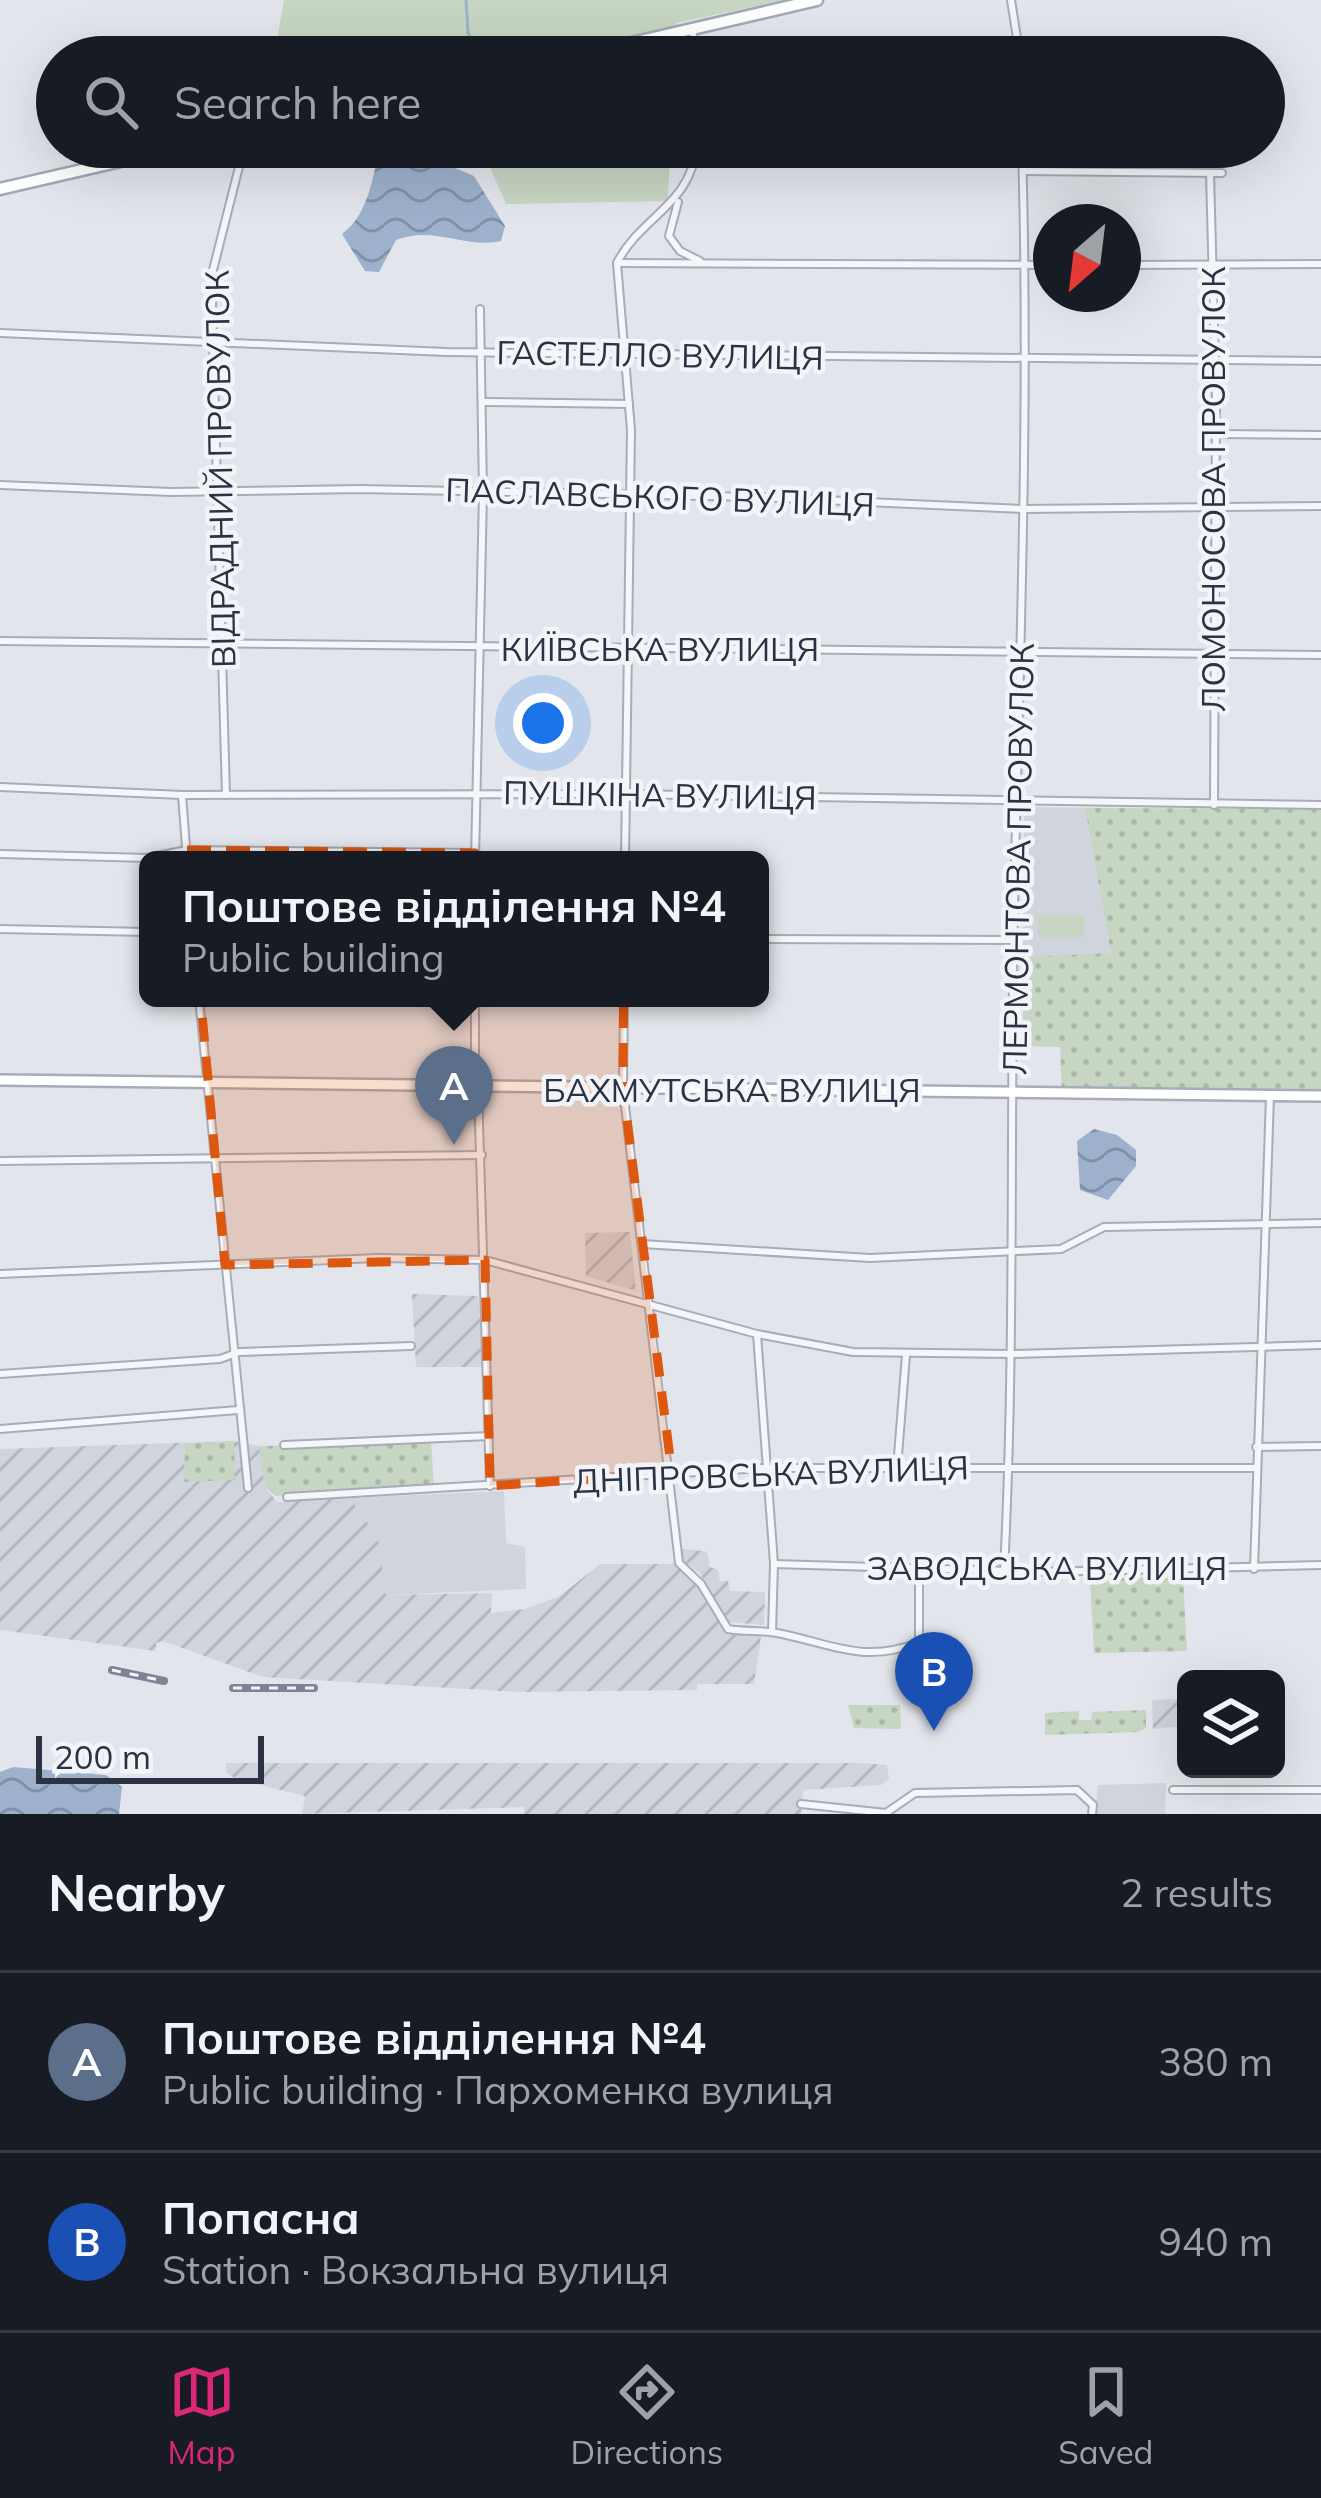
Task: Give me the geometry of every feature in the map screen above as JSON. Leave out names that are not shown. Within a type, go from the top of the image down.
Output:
[{"type":"main road","points":[[662,36],[817,0]]},
{"type":"main road","points":[[0,189],[91,168]]},
{"type":"street","points":[[1011,0],[1016,36]]},
{"type":"street","points":[[693,29],[694,36]]},
{"type":"street","name":"ВІДРАДНИЙ ПРОВУЛОК","points":[[226,795],[213,270],[239,168]]},
{"type":"street","points":[[692,168],[669,219],[669,236],[680,251],[703,263]]},
{"type":"street","name":"ЛЕРМОНТОВА ПРОВУЛОК","points":[[1004,1570],[1013,1354],[1010,1251],[1023,651],[1023,168]]},
{"type":"street","points":[[1023,171],[1222,172]]},
{"type":"street","name":"ЛОМОНОСОВА ПРОВУЛОК","points":[[1210,173],[1216,434],[1214,806]]},
{"type":"street","points":[[625,851],[629,404],[617,263],[629,239],[681,196]]},
{"type":"street","points":[[617,263],[1033,265]]},
{"type":"street","points":[[1141,265],[1321,264]]},
{"type":"street","points":[[475,851],[484,402],[480,309]]},
{"type":"street","name":"ГАСТЕЛЛО ВУЛИЦЯ","points":[[0,333],[484,353],[1321,362]]},
{"type":"street","points":[[484,402],[629,404]]},
{"type":"street","points":[[1216,434],[1321,435]]},
{"type":"street","name":"ПАСЛАВСЬКОГО ВУЛИЦЯ","points":[[0,485],[629,496],[1021,509],[1321,506]]},
{"type":"street","name":"КИЇВСЬКА ВУЛИЦЯ","points":[[0,641],[1321,655]]},
{"type":"street","name":"ПУШКІНА ВУЛИЦЯ","points":[[0,787],[182,795],[626,794],[1321,805]]},
{"type":"street","points":[[182,795],[187,851]]},
{"type":"street","points":[[0,854],[139,859]]},
{"type":"street","points":[[0,929],[139,932]]},
{"type":"street","points":[[769,939],[1015,940]]},
{"type":"street","points":[[200,1007],[231,1356],[248,1488]]},
{"type":"street","points":[[475,1007],[490,1486]]},
{"type":"street","points":[[624,1007],[623,1089],[672,1473],[679,1563],[701,1585],[728,1629],[772,1632],[842,1653],[919,1642],[919,1569]]},
{"type":"street","name":"БАХМУТСЬКА ВУЛИЦЯ","points":[[0,1080],[1321,1096]]},
{"type":"street","points":[[1254,1569],[1270,1096]]},
{"type":"street","points":[[0,1161],[482,1155]]},
{"type":"street","points":[[643,1244],[870,1258],[1061,1249],[1104,1227],[1321,1223]]},
{"type":"street","points":[[0,1274],[485,1259],[758,1334],[853,1352],[1013,1354],[1321,1345]]},
{"type":"street","points":[[758,1334],[763,1468],[774,1564],[772,1632]]},
{"type":"street","points":[[0,1374],[411,1346]]},
{"type":"street","points":[[897,1468],[906,1355]]},
{"type":"street","points":[[0,1429],[238,1410]]},
{"type":"street","points":[[284,1445],[489,1436]]},
{"type":"street","points":[[1256,1447],[1321,1446]]},
{"type":"street","name":"ДНІПРОВСЬКА ВУЛИЦЯ","points":[[287,1497],[763,1468],[1255,1468]]},
{"type":"street","name":"ЗАВОДСЬКА ВУЛИЦЯ","points":[[774,1564],[1004,1570],[1321,1565]]},
{"type":"street","points":[[801,1804],[886,1813],[915,1793],[1077,1790],[1093,1805],[1092,1814]]},
{"type":"street","points":[[1173,1790],[1321,1790]]},
{"type":"highlighted area","points":[[187,850],[475,853],[475,935],[624,938],[623,1089],[672,1473],[490,1486],[485,1260],[225,1265]]},
{"type":"shaded area","points":[[1024,807],[1085,808],[1111,954],[1023,957]]},
{"type":"shaded area","points":[[630,1232],[636,1291],[586,1276],[585,1233]]},
{"type":"shaded area","points":[[412,1294],[478,1296],[484,1367],[416,1367]]},
{"type":"shaded area","points":[[234,1441],[259,1446],[265,1487],[277,1502],[350,1498],[378,1538],[386,1595],[492,1593],[491,1613],[525,1609],[560,1596],[600,1564],[676,1564],[699,1586],[725,1629],[761,1636],[754,1684],[697,1684],[697,1690],[518,1692],[263,1677],[163,1641],[156,1643],[156,1651],[0,1630],[0,1449]]},
{"type":"shaded area","points":[[504,1491],[506,1543],[525,1547],[526,1589],[386,1595],[350,1498]]},
{"type":"shaded area","points":[[680,1548],[707,1552],[710,1567],[718,1570],[720,1581],[728,1581],[730,1591],[765,1592],[764,1625],[728,1622],[699,1572],[681,1560]]},
{"type":"shaded area","points":[[1177,1699],[1177,1727],[1153,1729],[1152,1700]]},
{"type":"shaded area","points":[[226,1763],[860,1763],[887,1765],[889,1779],[881,1785],[803,1790],[801,1814],[524,1814],[524,1807],[302,1814],[305,1796],[236,1779],[226,1772]]},
{"type":"shaded area","points":[[1166,1783],[1165,1814],[1095,1814],[1098,1785]]},
{"type":"green space","points":[[284,0],[785,0],[676,23],[675,36],[278,36]]},
{"type":"green space","points":[[490,168],[669,168],[668,201],[506,204]]},
{"type":"green space","points":[[1085,808],[1321,809],[1321,1093],[1062,1095],[1060,1047],[1023,1046],[1023,957],[1111,953]]},
{"type":"green space","points":[[1038,915],[1084,915],[1084,937],[1038,937]]},
{"type":"green space","points":[[234,1441],[235,1480],[184,1482],[185,1444]]},
{"type":"green space","points":[[431,1443],[434,1486],[276,1496],[265,1487],[259,1446]]},
{"type":"green space","points":[[1090,1578],[1183,1578],[1187,1651],[1094,1653]]},
{"type":"green space","points":[[848,1705],[900,1705],[901,1729],[854,1728]]},
{"type":"green space","points":[[1146,1710],[1146,1728],[1137,1732],[1045,1735],[1045,1713],[1079,1711],[1079,1720],[1091,1720],[1092,1712]]},
{"type":"water","points":[[375,168],[455,168],[474,176],[505,226],[501,241],[410,236],[396,240],[379,272],[365,271],[342,234],[364,206]]},
{"type":"water","points":[[1094,1129],[1117,1135],[1136,1150],[1136,1166],[1108,1200],[1080,1190],[1077,1141]]},
{"type":"water","points":[[13,1767],[106,1775],[122,1787],[119,1814],[0,1814],[0,1772]]},
{"type":"waterway","points":[[466,0],[470,36]]},
{"type":"railway","points":[[112,1670],[164,1681]]},
{"type":"railway","points":[[233,1688],[314,1688]]},
{"type":"place","name":"Поштове відділення №4","points":[[454,1145]]},
{"type":"place","name":"Попасна","points":[[934,1731]]}]
